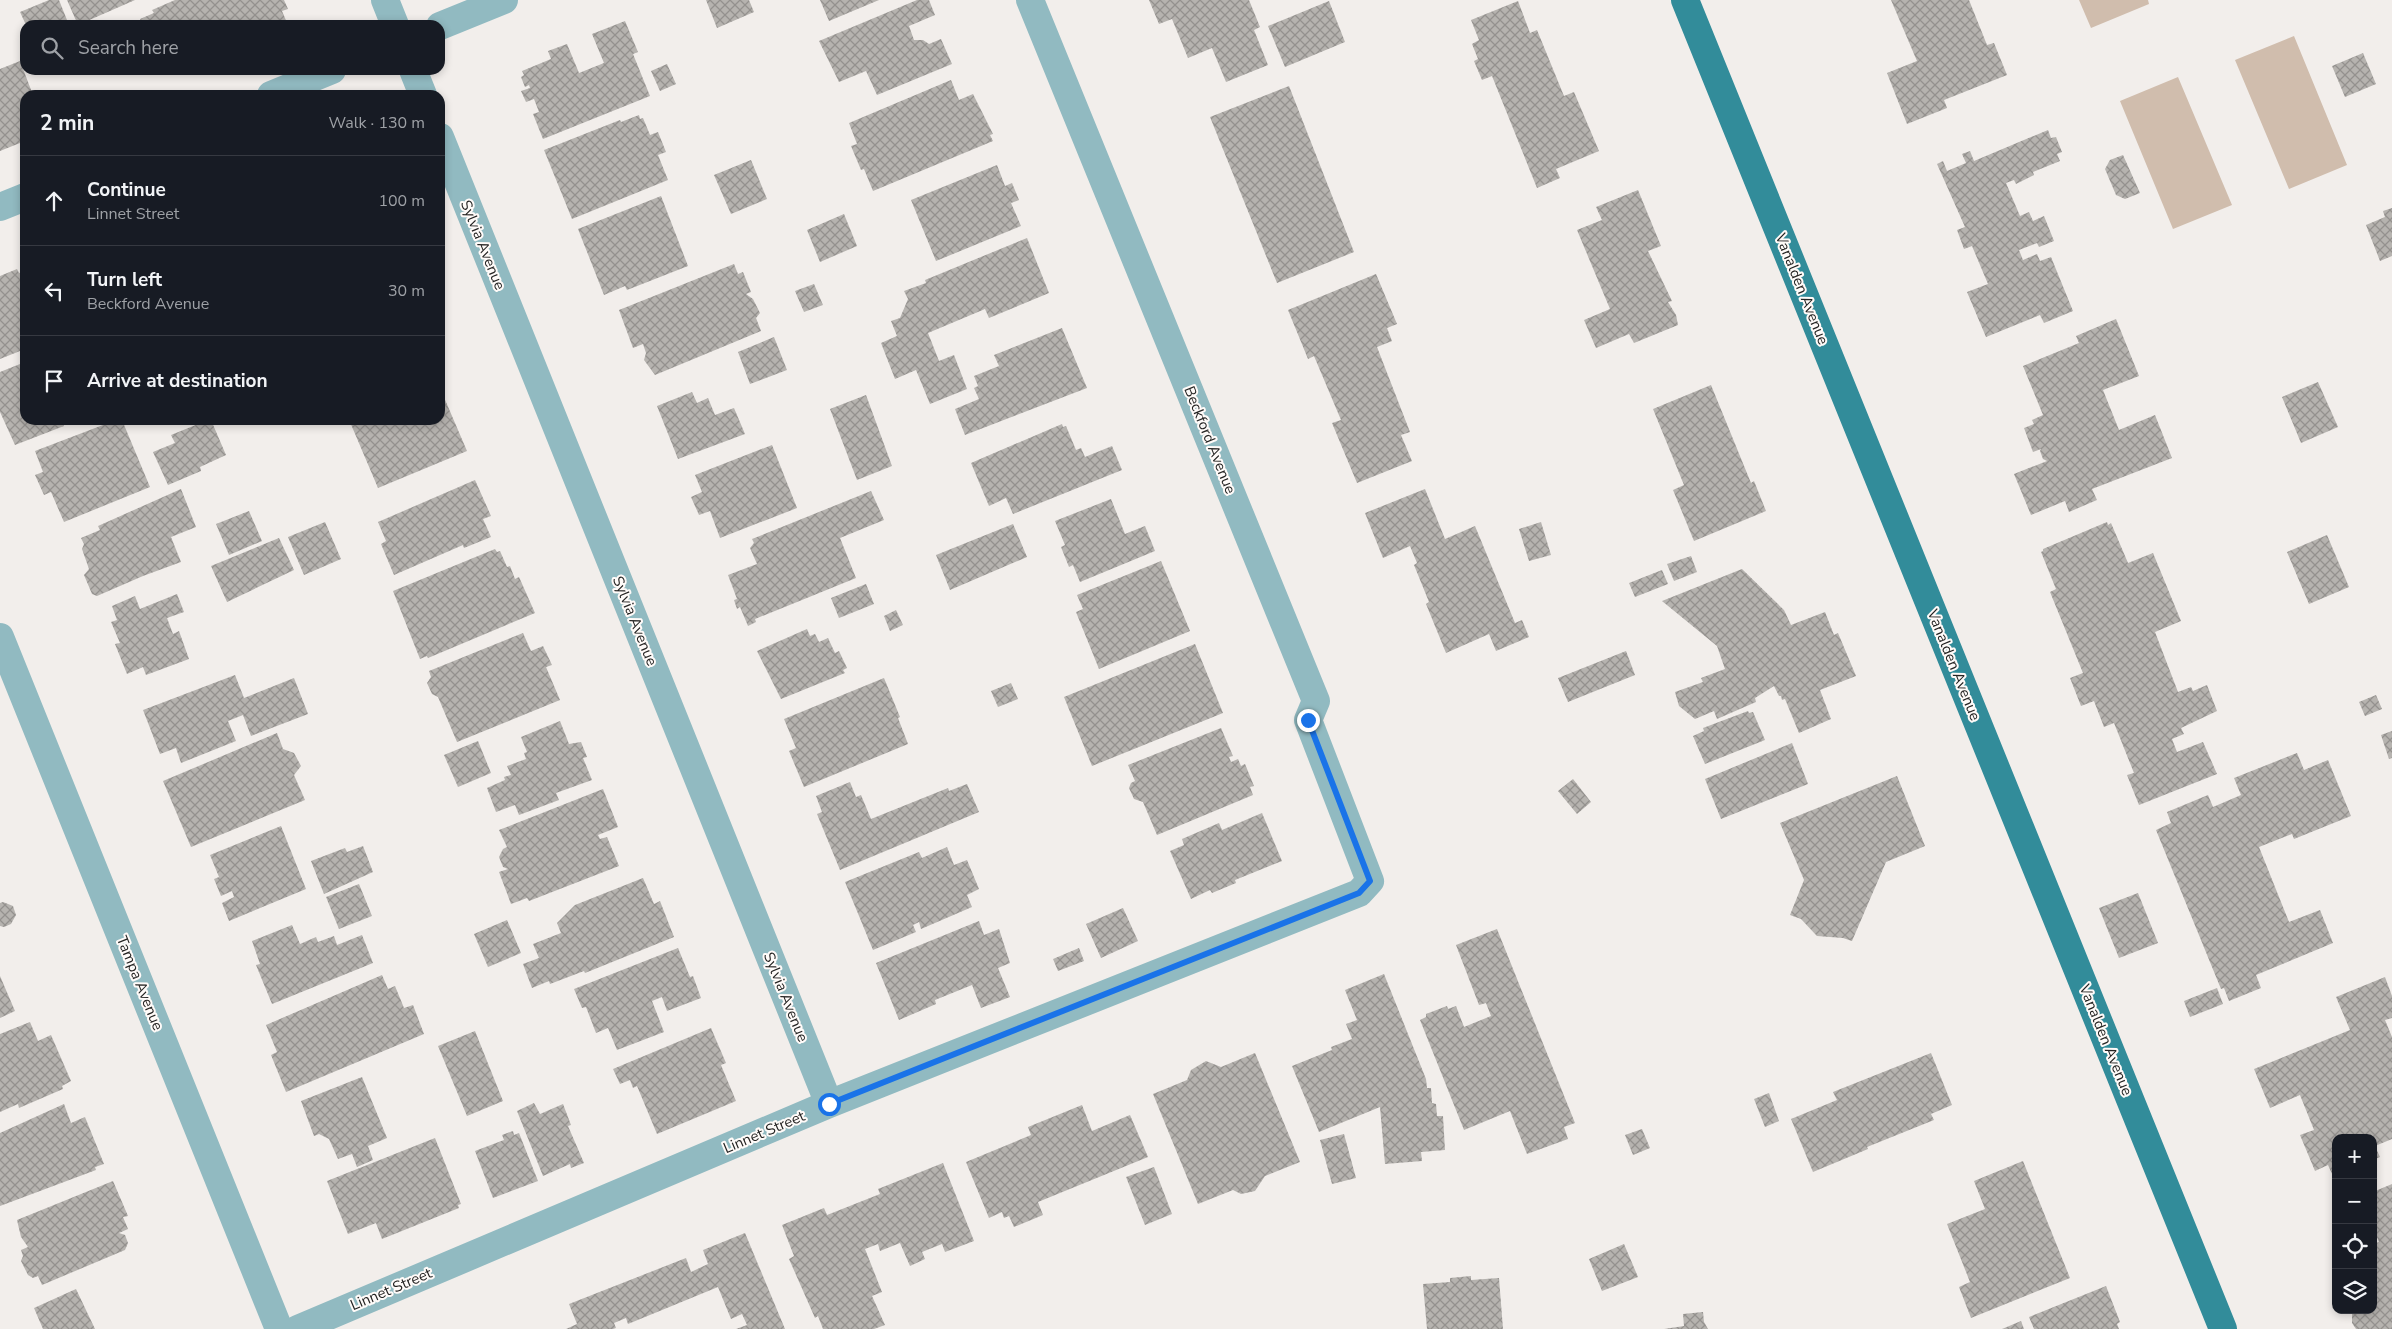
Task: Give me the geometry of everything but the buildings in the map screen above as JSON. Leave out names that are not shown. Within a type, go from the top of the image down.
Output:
[{"type":"main road","name":"Vanalden Avenue","points":[[1685,0],[2223,1329]]},
{"type":"street","points":[[385,0],[393,20]]},
{"type":"street","points":[[445,24],[504,0]]},
{"type":"street","name":"Beckford Avenue","points":[[1030,0],[1316,701],[1308,720],[1370,881]]},
{"type":"street","points":[[283,90],[320,75]]},
{"type":"street","points":[[415,75],[421,90]]},
{"type":"street","name":"Sylvia Avenue","points":[[445,149],[829,1104]]},
{"type":"street","points":[[0,207],[20,199]]},
{"type":"street","name":"Tampa Avenue","points":[[0,637],[279,1329]]},
{"type":"street","name":"Linnet Street","points":[[298,1329],[829,1104],[1359,893],[1370,881]]},
{"type":"shaded area","points":[[2079,0],[2148,0],[2149,4],[2091,28]]},
{"type":"shaded area","points":[[2294,36],[2347,165],[2289,189],[2235,60]]},
{"type":"shaded area","points":[[2178,77],[2232,205],[2173,229],[2120,101]]},
{"type":"route","points":[[829,1104],[1359,893],[1370,881],[1308,720]]}]
